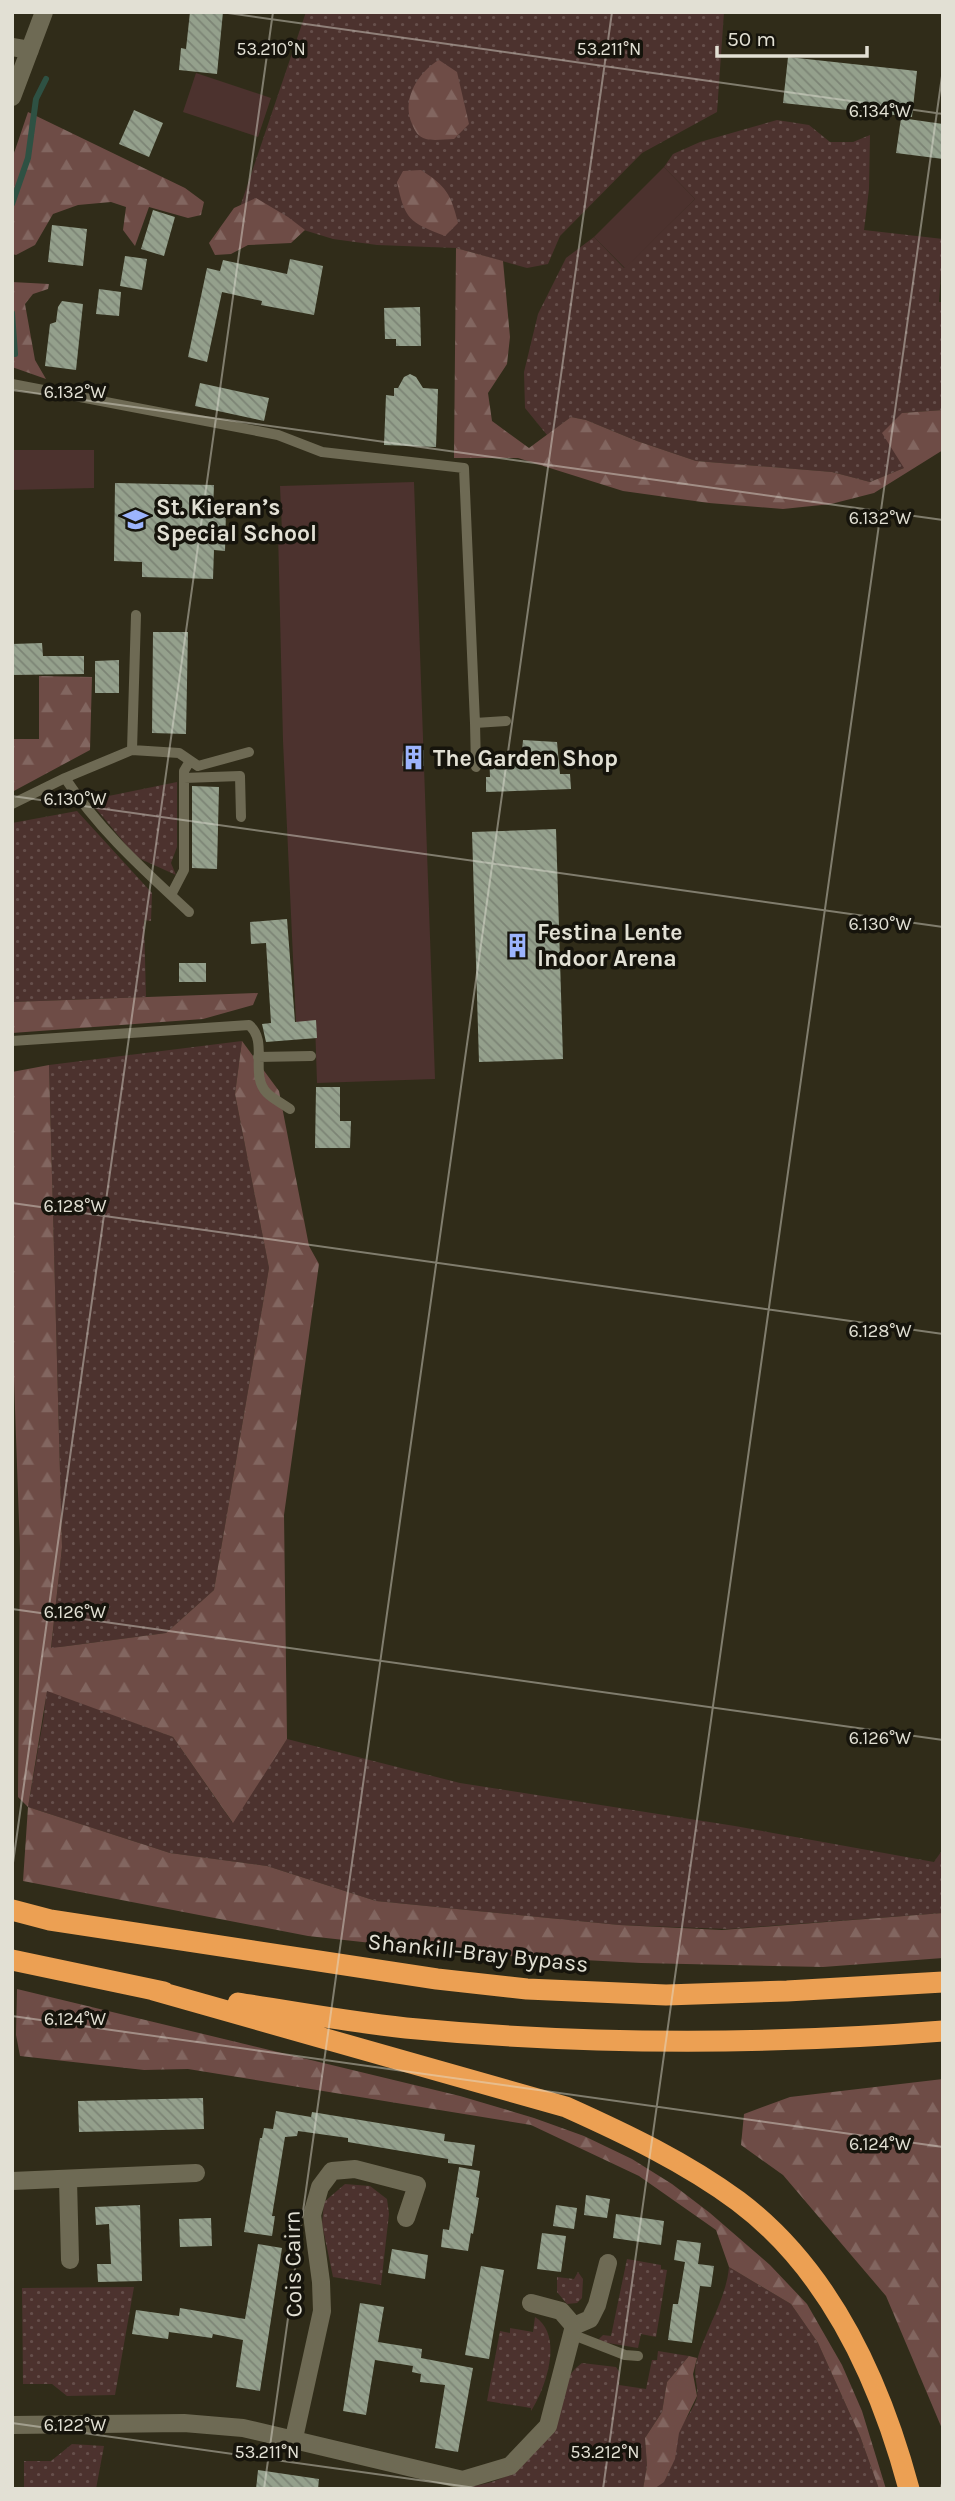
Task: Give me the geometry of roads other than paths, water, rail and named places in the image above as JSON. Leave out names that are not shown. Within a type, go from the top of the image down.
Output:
[{"type":"highway","name":"Shankill-Bray Bypass","points":[[12,1910],[50,1920],[147,1935],[438,1979],[527,1989],[666,1995],[943,1982]]},
{"type":"highway","points":[[12,1960],[152,1990],[405,2028],[562,2039],[762,2041],[943,2031]]},
{"type":"highway","points":[[152,1990],[566,2107],[630,2135],[682,2164],[739,2202],[781,2239],[829,2298],[856,2346],[882,2404],[909,2489]]},
{"type":"street","points":[[12,97],[21,49],[44,12]]},
{"type":"street","name":"Cois Cairn","points":[[294,2438],[322,2311],[312,2215],[320,2187],[332,2171],[355,2169],[417,2185],[406,2218]]},
{"type":"street","points":[[12,2181],[195,2173]]},
{"type":"street","points":[[68,2179],[70,2260]]},
{"type":"street","points":[[12,2425],[184,2423],[243,2428],[294,2438],[433,2481],[463,2480],[510,2466],[548,2426],[573,2330],[590,2319],[597,2305],[608,2263]]},
{"type":"street","points":[[531,2303],[561,2311],[573,2330]]},
{"type":"lane","points":[[12,384],[278,435],[321,452],[464,468],[477,767]]},
{"type":"lane","points":[[132,750],[136,615]]},
{"type":"lane","points":[[475,723],[506,721]]},
{"type":"lane","points":[[12,804],[132,750],[179,753],[198,766],[249,752]]},
{"type":"lane","points":[[171,895],[184,870],[184,771],[190,761]]},
{"type":"lane","points":[[184,778],[240,775],[241,817]]},
{"type":"lane","points":[[65,778],[117,845],[189,912]]},
{"type":"lane","points":[[12,1041],[249,1026],[255,1030],[258,1078],[265,1092],[290,1109]]},
{"type":"lane","points":[[258,1057],[311,1056]]},
{"type":"lane","points":[[573,2330],[625,2355],[638,2356]]},
{"type":"waterway","points":[[12,204],[28,158],[36,99],[46,79]]},
{"type":"waterway","points":[[12,313],[15,354]]},
{"type":"place","name":"St. Kieran’s Special School","points":[[136,520]]},
{"type":"place","name":"The Garden Shop","points":[[413,758]]},
{"type":"place","name":"Festina Lente Indoor Arena","points":[[517,945]]}]
